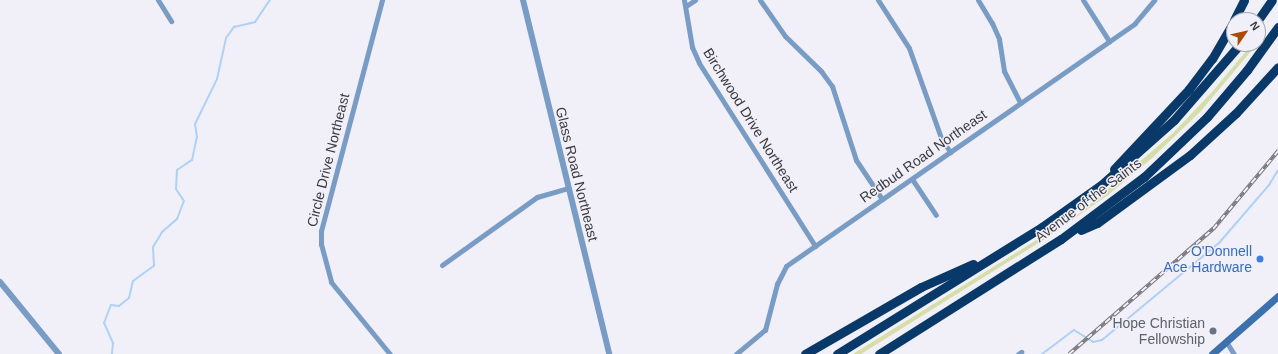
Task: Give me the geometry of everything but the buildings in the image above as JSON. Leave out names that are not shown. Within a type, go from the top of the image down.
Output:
[{"type":"highway","points":[[1238,12],[1244,0]]},
{"type":"highway","points":[[1264,12],[1272,0]]},
{"type":"highway","name":"Avenue of the Saints","points":[[879,354],[1061,239],[1144,178],[1184,140],[1247,70],[1278,27]]},
{"type":"highway","points":[[1101,185],[1189,89],[1212,59],[1226,34]]},
{"type":"highway","name":"Avenue of the Saints","points":[[837,354],[1042,227],[1101,185],[1174,120],[1233,52]]},
{"type":"highway","points":[[1061,239],[1097,223],[1190,155],[1236,113],[1278,67]]},
{"type":"highway","points":[[805,354],[921,287],[991,258]]},
{"type":"main road","points":[[1212,354],[1227,343],[1278,296]]},
{"type":"street","points":[[158,0],[172,21]]},
{"type":"street","name":"Circle Drive Northeast","points":[[382,0],[321,231],[321,244],[331,282],[390,354]]},
{"type":"street","name":"Glass Road Northeast","points":[[523,0],[609,354]]},
{"type":"street","name":"Birchwood Drive Northeast","points":[[684,0],[692,47],[699,63],[815,246]]},
{"type":"street","points":[[686,6],[695,0]]},
{"type":"street","points":[[760,0],[785,36],[821,71],[832,86],[856,160],[882,199]]},
{"type":"street","points":[[878,0],[909,48],[941,138],[950,152]]},
{"type":"street","points":[[978,0],[992,23],[999,39],[1004,71],[1020,103]]},
{"type":"street","points":[[1083,0],[1109,41]]},
{"type":"street","name":"Redbud Road Northeast","points":[[736,354],[765,330],[780,274],[794,260],[1135,23],[1154,0]]},
{"type":"street","points":[[912,179],[936,215]]},
{"type":"street","points":[[442,266],[537,197],[568,188]]},
{"type":"street","points":[[0,282],[59,354]]},
{"type":"street","points":[[1227,343],[1234,354]]},
{"type":"green space","points":[[1245,52],[1250,52],[1201,111],[1151,159],[1108,195],[1043,240],[861,354],[853,354],[1080,213],[1172,134],[1212,92]]},
{"type":"waterway","points":[[112,354],[113,343],[104,323],[111,305],[119,306],[129,298],[133,281],[154,266],[153,247],[162,232],[177,219],[184,201],[176,189],[177,170],[192,160],[197,137],[195,124],[217,79],[226,38],[234,27],[255,22],[270,0]]},
{"type":"waterway","points":[[1042,354],[1074,330],[1093,342],[1102,340],[1219,243],[1269,185],[1278,170]]},
{"type":"railway","points":[[1069,354],[1213,229],[1278,151]]},
{"type":"place","name":"O'Donnell Ace Hardware","points":[[1260,259]]},
{"type":"place","name":"Hope Christian Fellowship","points":[[1213,331]]}]
